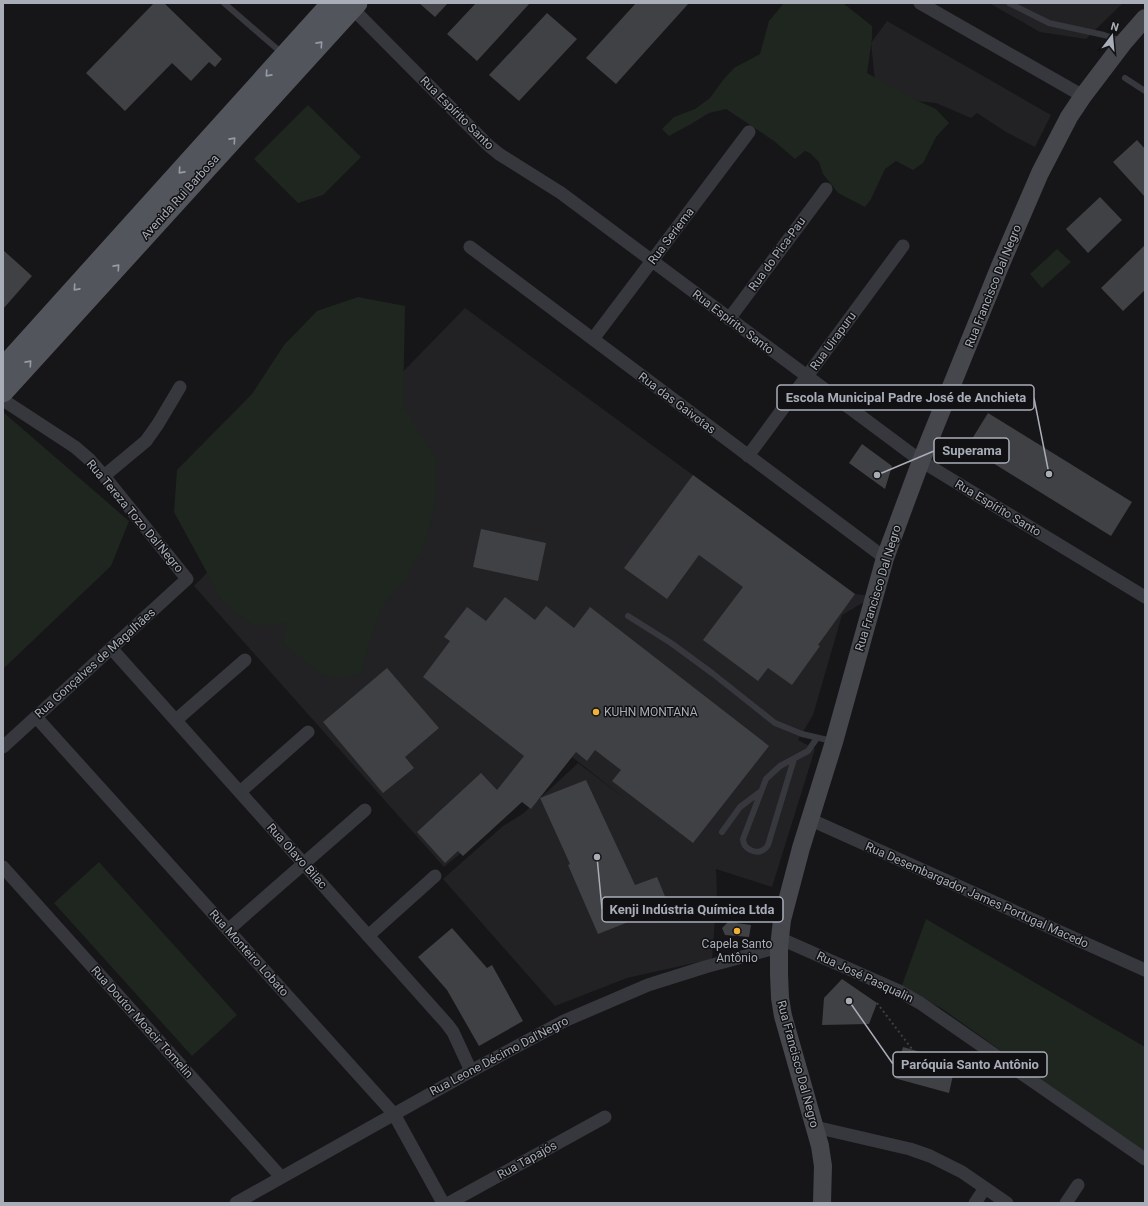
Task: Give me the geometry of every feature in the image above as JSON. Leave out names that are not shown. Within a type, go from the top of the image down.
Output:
[{"type":"main road","name":"Avenida Rui Barbosa","points":[[3,368],[332,3]]},
{"type":"main road","name":"Avenida Rui Barbosa","points":[[3,392],[355,5]]},
{"type":"street","points":[[920,3],[1082,96]]},
{"type":"street","name":"Rua Espírito Santo","points":[[355,5],[488,145],[499,154],[560,193],[921,461],[1145,597]]},
{"type":"street","name":"Rua Francisco Dal Negro","points":[[822,1203],[823,1166],[820,1146],[782,1016],[780,998],[779,943],[790,886],[809,819],[826,740],[885,558],[921,461],[1000,266],[1040,173],[1069,117],[1082,96],[1124,42],[1145,18]]},
{"type":"street","name":"Rua Seriema","points":[[593,339],[749,132]]},
{"type":"street","name":"Rua do Pica-Pau","points":[[729,319],[826,188]]},
{"type":"street","name":"Rua Uirapuru","points":[[748,456],[903,246]]},
{"type":"street","name":"Rua das Gaivotas","points":[[470,247],[885,558]]},
{"type":"street","points":[[104,476],[146,441],[180,387]]},
{"type":"street","name":"Rua Tereza Tozo Dal'Negro","points":[[3,400],[75,447],[90,460],[187,580]]},
{"type":"street","name":"Rua Gonçalves de Magalhães","points":[[3,747],[187,580]]},
{"type":"street","name":"Rua Olavo Bilac","points":[[111,648],[447,1024],[453,1032],[471,1071]]},
{"type":"street","points":[[176,720],[245,660]]},
{"type":"street","name":"Rua Monteiro Lobato","points":[[36,717],[394,1114],[443,1203]]},
{"type":"street","points":[[240,792],[308,732]]},
{"type":"street","points":[[228,930],[365,810]]},
{"type":"street","name":"Rua Desembargador James Portugal Macedo","points":[[809,819],[1145,970]]},
{"type":"street","name":"Rua Doutor Moacir Tomelin","points":[[3,867],[281,1177]]},
{"type":"street","points":[[368,936],[435,876]]},
{"type":"street","name":"Rua Leone Décimo Dal'Negro","points":[[236,1203],[471,1071],[564,1021],[642,988],[779,943]]},
{"type":"street","name":"Rua José Pasqualin","points":[[779,943],[899,991],[920,1003],[1145,1159]]},
{"type":"street","name":"Rua Tapajós","points":[[449,1203],[605,1117]]},
{"type":"street","points":[[815,1127],[910,1149],[930,1156],[962,1172],[1007,1203]]},
{"type":"street","points":[[1066,1203],[1078,1185]]},
{"type":"street","points":[[975,1203],[986,1188]]},
{"type":"lane","points":[[224,3],[284,56]]},
{"type":"lane","points":[[1009,3],[1049,23],[1104,35],[1124,42]]},
{"type":"lane","points":[[1125,78],[1145,91]]},
{"type":"lane","points":[[628,616],[671,643],[712,673],[775,723],[802,734],[826,740]]},
{"type":"lane","points":[[794,759],[768,845],[763,850],[756,851],[745,847],[743,844],[743,839],[766,779],[780,766],[826,740]]},
{"type":"lane","points":[[722,832],[740,807],[760,792]]},
{"type":"path","points":[[878,1003],[912,1049]]},
{"type":"shaded area","points":[[784,3],[843,3],[872,26],[872,38],[867,73],[916,100],[936,109],[949,123],[936,137],[923,163],[913,170],[896,161],[885,169],[871,199],[865,207],[838,193],[823,174],[819,162],[810,153],[805,151],[795,159],[774,141],[726,109],[709,113],[669,136],[662,129],[674,117],[695,109],[710,98],[734,68],[760,54],[769,21]]},
{"type":"shaded area","points":[[989,3],[1123,3],[1086,39],[1040,32]]},
{"type":"shaded area","points":[[887,21],[1051,115],[1035,147],[1006,132],[977,113],[971,118],[936,103],[907,100],[875,81],[871,43]]},
{"type":"shaded area","points":[[308,105],[361,157],[323,195],[298,203],[254,159]]},
{"type":"shaded area","points":[[1057,249],[1071,262],[1042,288],[1030,274]]},
{"type":"shaded area","points":[[358,297],[405,306],[403,406],[436,459],[435,508],[423,548],[403,582],[381,608],[368,646],[362,673],[340,679],[321,674],[283,644],[287,623],[255,626],[223,602],[174,512],[177,470],[252,394],[284,345],[317,311]]},
{"type":"shaded area","points":[[465,308],[855,594],[874,596],[842,615],[813,715],[798,740],[815,749],[772,887],[716,869],[717,893],[712,959],[627,978],[555,1006],[443,879],[503,826],[524,813],[530,807],[501,787],[515,809],[444,867],[194,586]],"holes":[[[572,757],[627,800],[578,763],[534,804]]]},
{"type":"shaded area","points":[[3,412],[129,521],[111,566],[3,669]]},
{"type":"shaded area","points":[[99,862],[237,1015],[192,1056],[54,903]]},
{"type":"shaded area","points":[[926,919],[1145,1047],[1145,1153],[941,1008],[901,988]]},
{"type":"building","points":[[154,3],[164,3],[222,59],[215,67],[209,62],[191,81],[172,63],[125,111],[86,73]]},
{"type":"building","points":[[419,3],[448,3],[435,17]]},
{"type":"building","points":[[476,3],[530,3],[477,61],[447,34]]},
{"type":"building","points":[[636,3],[689,3],[616,84],[586,58]]},
{"type":"building","points":[[547,13],[577,39],[519,101],[489,75]]},
{"type":"building","points":[[1137,140],[1145,149],[1145,197],[1113,162]]},
{"type":"building","points":[[1100,197],[1122,220],[1088,253],[1066,229]]},
{"type":"building","points":[[1145,245],[1145,290],[1123,311],[1101,288]]},
{"type":"building","points":[[3,250],[32,276],[3,309]]},
{"type":"building","points":[[988,413],[1132,502],[1111,536],[967,447]]},
{"type":"building","points":[[862,444],[892,466],[885,489],[849,463]]},
{"type":"building","points":[[693,475],[855,594],[818,645],[820,646],[792,685],[768,668],[758,681],[703,640],[743,587],[699,555],[667,599],[624,568]]},
{"type":"building","points":[[481,529],[546,543],[538,581],[473,567]]},
{"type":"building","name":"KUHN MONTANA","points":[[505,597],[535,620],[546,606],[574,628],[590,607],[769,746],[693,843],[612,781],[621,770],[595,750],[587,761],[576,752],[531,809],[522,802],[463,856],[458,851],[445,863],[417,832],[481,773],[497,790],[524,756],[423,677],[450,641],[444,637],[467,607],[486,621]]},
{"type":"building","points":[[387,668],[439,728],[405,757],[414,768],[383,793],[323,722]]},
{"type":"building","points":[[586,780],[635,885],[657,877],[669,906],[598,934],[568,865],[570,864],[540,798]]},
{"type":"building","name":"Capela Santo Antônio","points":[[728,922],[751,925],[749,937],[725,935],[722,928]]},
{"type":"building","points":[[452,928],[487,968],[492,965],[523,1021],[479,1046],[447,990],[418,957]]},
{"type":"building","points":[[842,979],[877,1003],[869,1024],[822,1025],[824,998]]},
{"type":"building","points":[[903,1047],[956,1062],[949,1093],[894,1078]]},
{"type":"place","name":"Escola Municipal Padre José de Anchieta","points":[[1049,474]]},
{"type":"place","name":"Superama","points":[[877,475]]},
{"type":"place","name":"KUHN MONTANA","points":[[596,712]]},
{"type":"place","name":"Kenji Indústria Química Ltda","points":[[597,857]]},
{"type":"place","name":"Capela Santo Antônio","points":[[737,931]]},
{"type":"place","name":"Paróquia Santo Antônio","points":[[849,1001]]}]
